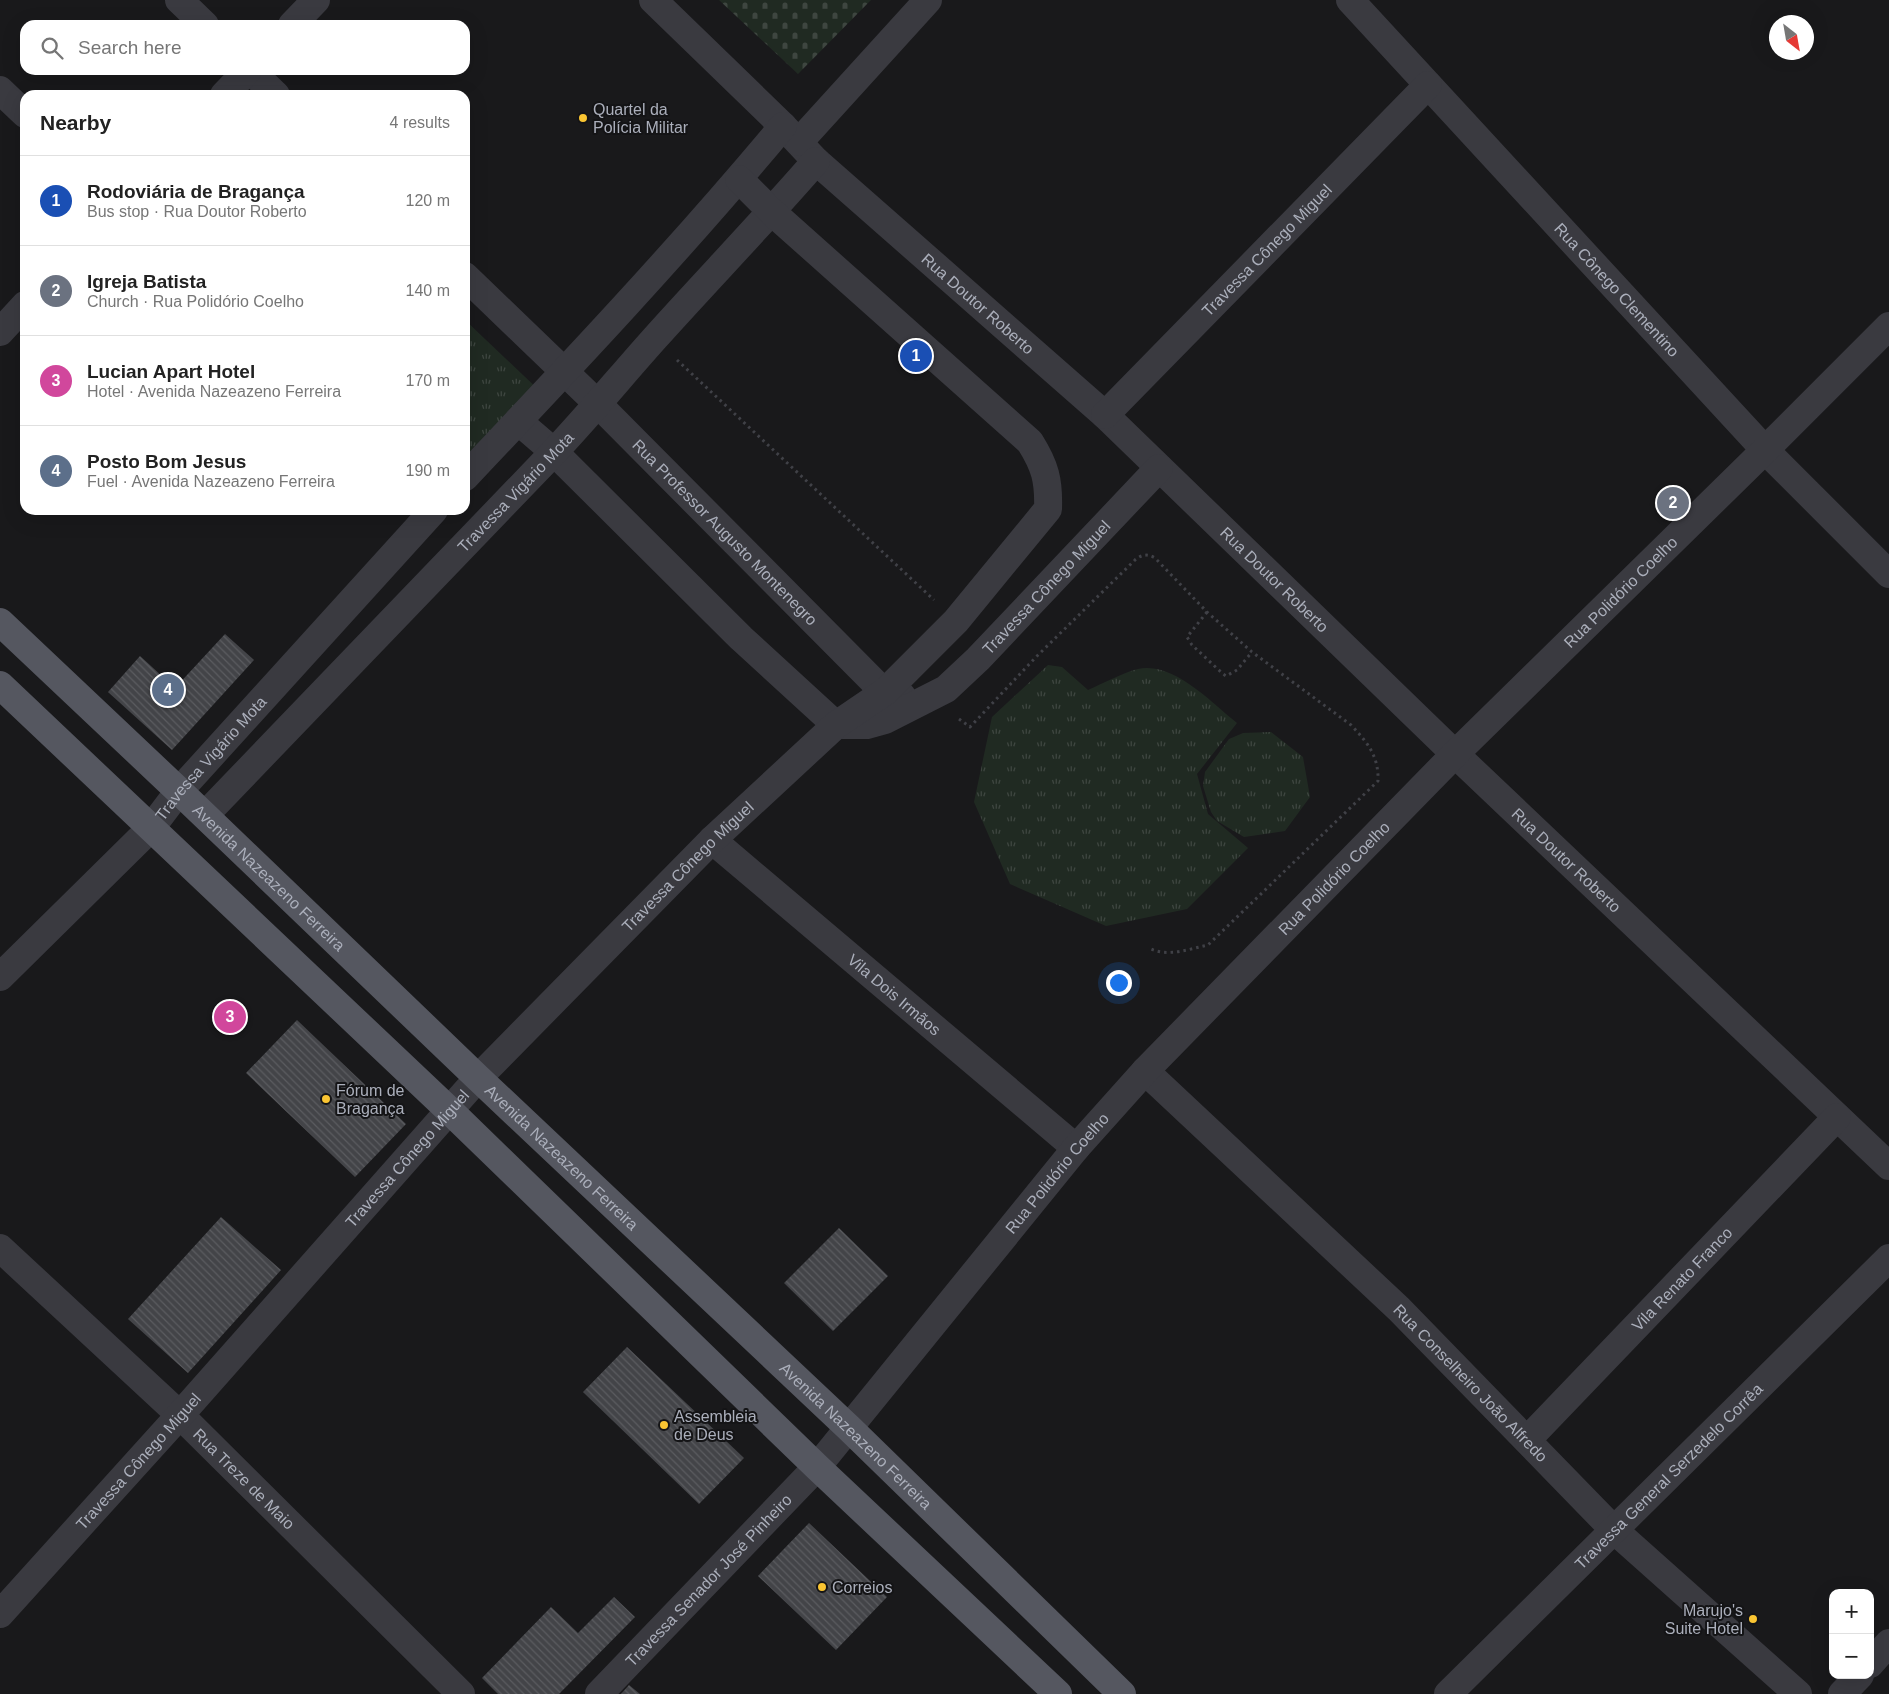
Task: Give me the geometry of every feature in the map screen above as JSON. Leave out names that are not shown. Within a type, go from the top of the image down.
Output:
[{"type":"main road","name":"Avenida Nazeazeno Ferreira","points":[[0,622],[205,815],[478,1078],[849,1428],[1122,1694]]},
{"type":"main road","points":[[0,685],[450,1111],[817,1467],[1058,1694]]},
{"type":"street","points":[[180,0],[200,20]]},
{"type":"street","points":[[297,20],[316,0]]},
{"type":"street","name":"Rua Doutor Roberto","points":[[653,0],[799,143],[1105,415],[1455,754],[1889,1166]]},
{"type":"street","name":"Travessa Vigário Mota","points":[[470,472],[565,371],[739,179],[799,143],[928,0]]},
{"type":"street","name":"Rua Cônego Clementino","points":[[1353,1],[1428,85],[1765,450],[1889,574]]},
{"type":"street","points":[[229,90],[244,75]]},
{"type":"street","points":[[254,75],[271,90]]},
{"type":"street","name":"Travessa Cônego Miguel","points":[[1105,415],[1428,85]]},
{"type":"street","points":[[0,90],[20,109]]},
{"type":"street","name":"Travessa Vigário Mota","points":[[205,815],[554,452],[598,405],[654,339],[772,212],[799,143]]},
{"type":"street","points":[[739,179],[772,212],[1030,442],[1042,464],[1049,487],[1048,509],[956,620],[886,691]]},
{"type":"street","name":"Rua Professor Augusto Montenegro","points":[[470,281],[565,371],[877,685],[886,691]]},
{"type":"street","points":[[0,332],[20,310]]},
{"type":"street","name":"Rua Polidório Coelho","points":[[817,1467],[1076,1148],[1146,1070],[1455,754],[1889,326]]},
{"type":"street","points":[[518,421],[554,452],[741,638],[836,725]]},
{"type":"street","name":"Travessa Cônego Miguel","points":[[836,725],[867,725],[885,720],[946,689],[978,659],[1158,468]]},
{"type":"street","name":"Travessa Vigário Mota","points":[[0,977],[151,828],[179,791],[429,515]]},
{"type":"street","name":"Travessa Cônego Miguel","points":[[0,1614],[180,1415],[478,1078],[712,840],[836,725],[886,691],[901,696],[928,697]]},
{"type":"street","name":"Vila Dois Irmãos","points":[[712,840],[1076,1148]]},
{"type":"street","name":"Rua Conselheiro João Alfredo","points":[[1146,1070],[1399,1309],[1528,1439],[1614,1530],[1798,1694]]},
{"type":"street","name":"Vila Renato Franco","points":[[1528,1439],[1837,1117]]},
{"type":"street","name":"Rua Treze de Maio","points":[[0,1248],[180,1415],[461,1694]]},
{"type":"street","name":"Travessa General Serzedelo Corrêa","points":[[1448,1694],[1889,1258]]},
{"type":"street","name":"Travessa Senador José Pinheiro","points":[[599,1694],[817,1467]]},
{"type":"street","points":[[1874,1660],[1889,1643]]},
{"type":"street","points":[[1842,1694],[1856,1679]]},
{"type":"path","points":[[654,339],[956,620]]},
{"type":"path","points":[[928,697],[970,726],[1036,657],[1141,556],[1150,555],[1207,612],[1252,652],[1351,725],[1362,736],[1374,754],[1379,767],[1378,781],[1208,945],[1177,952],[1161,953],[1151,948]]},
{"type":"path","points":[[1207,612],[1187,637],[1192,645],[1223,674],[1226,676],[1237,670],[1252,652]]},
{"type":"green space","points":[[719,0],[871,0],[798,74]]},
{"type":"green space","points":[[470,325],[543,394],[470,470]]},
{"type":"green space","points":[[1048,665],[1062,667],[1088,690],[1138,669],[1151,668],[1165,671],[1178,677],[1204,695],[1237,723],[1197,774],[1208,814],[1248,848],[1187,909],[1106,926],[1010,884],[974,802],[992,717]]},
{"type":"green space","points":[[1271,732],[1303,757],[1310,797],[1285,831],[1244,837],[1217,821],[1211,812],[1203,786],[1205,772],[1229,739],[1243,733]]},
{"type":"building","points":[[225,634],[254,660],[172,750],[108,692],[140,656],[175,688]]},
{"type":"building","name":"Fórum de Bragança","points":[[297,1020],[406,1124],[355,1177],[246,1073]]},
{"type":"building","points":[[221,1217],[281,1270],[188,1373],[128,1319]]},
{"type":"building","points":[[839,1228],[888,1276],[833,1331],[784,1283]]},
{"type":"building","name":"Assembleia de Deus","points":[[627,1347],[744,1458],[699,1504],[583,1392]]},
{"type":"building","name":"Correios","points":[[809,1523],[887,1597],[836,1650],[758,1576]]},
{"type":"building","points":[[614,1597],[635,1617],[559,1694],[498,1694],[482,1678],[551,1607],[578,1633]]},
{"type":"building","points":[[629,1685],[640,1694],[621,1694]]},
{"type":"place","name":"Quartel da Polícia Militar","points":[[583,118]]},
{"type":"place","name":"Rodoviária de Bragança","points":[[916,356]]},
{"type":"place","name":"Igreja Batista","points":[[1673,503]]},
{"type":"place","name":"Posto Bom Jesus","points":[[168,690]]},
{"type":"place","name":"Lucian Apart Hotel","points":[[230,1017]]},
{"type":"place","name":"Fórum de Bragança","points":[[326,1099]]},
{"type":"place","name":"Assembleia de Deus","points":[[664,1425]]},
{"type":"place","name":"Correios","points":[[822,1587]]},
{"type":"place","name":"Marujo's Suite Hotel","points":[[1753,1619]]}]
